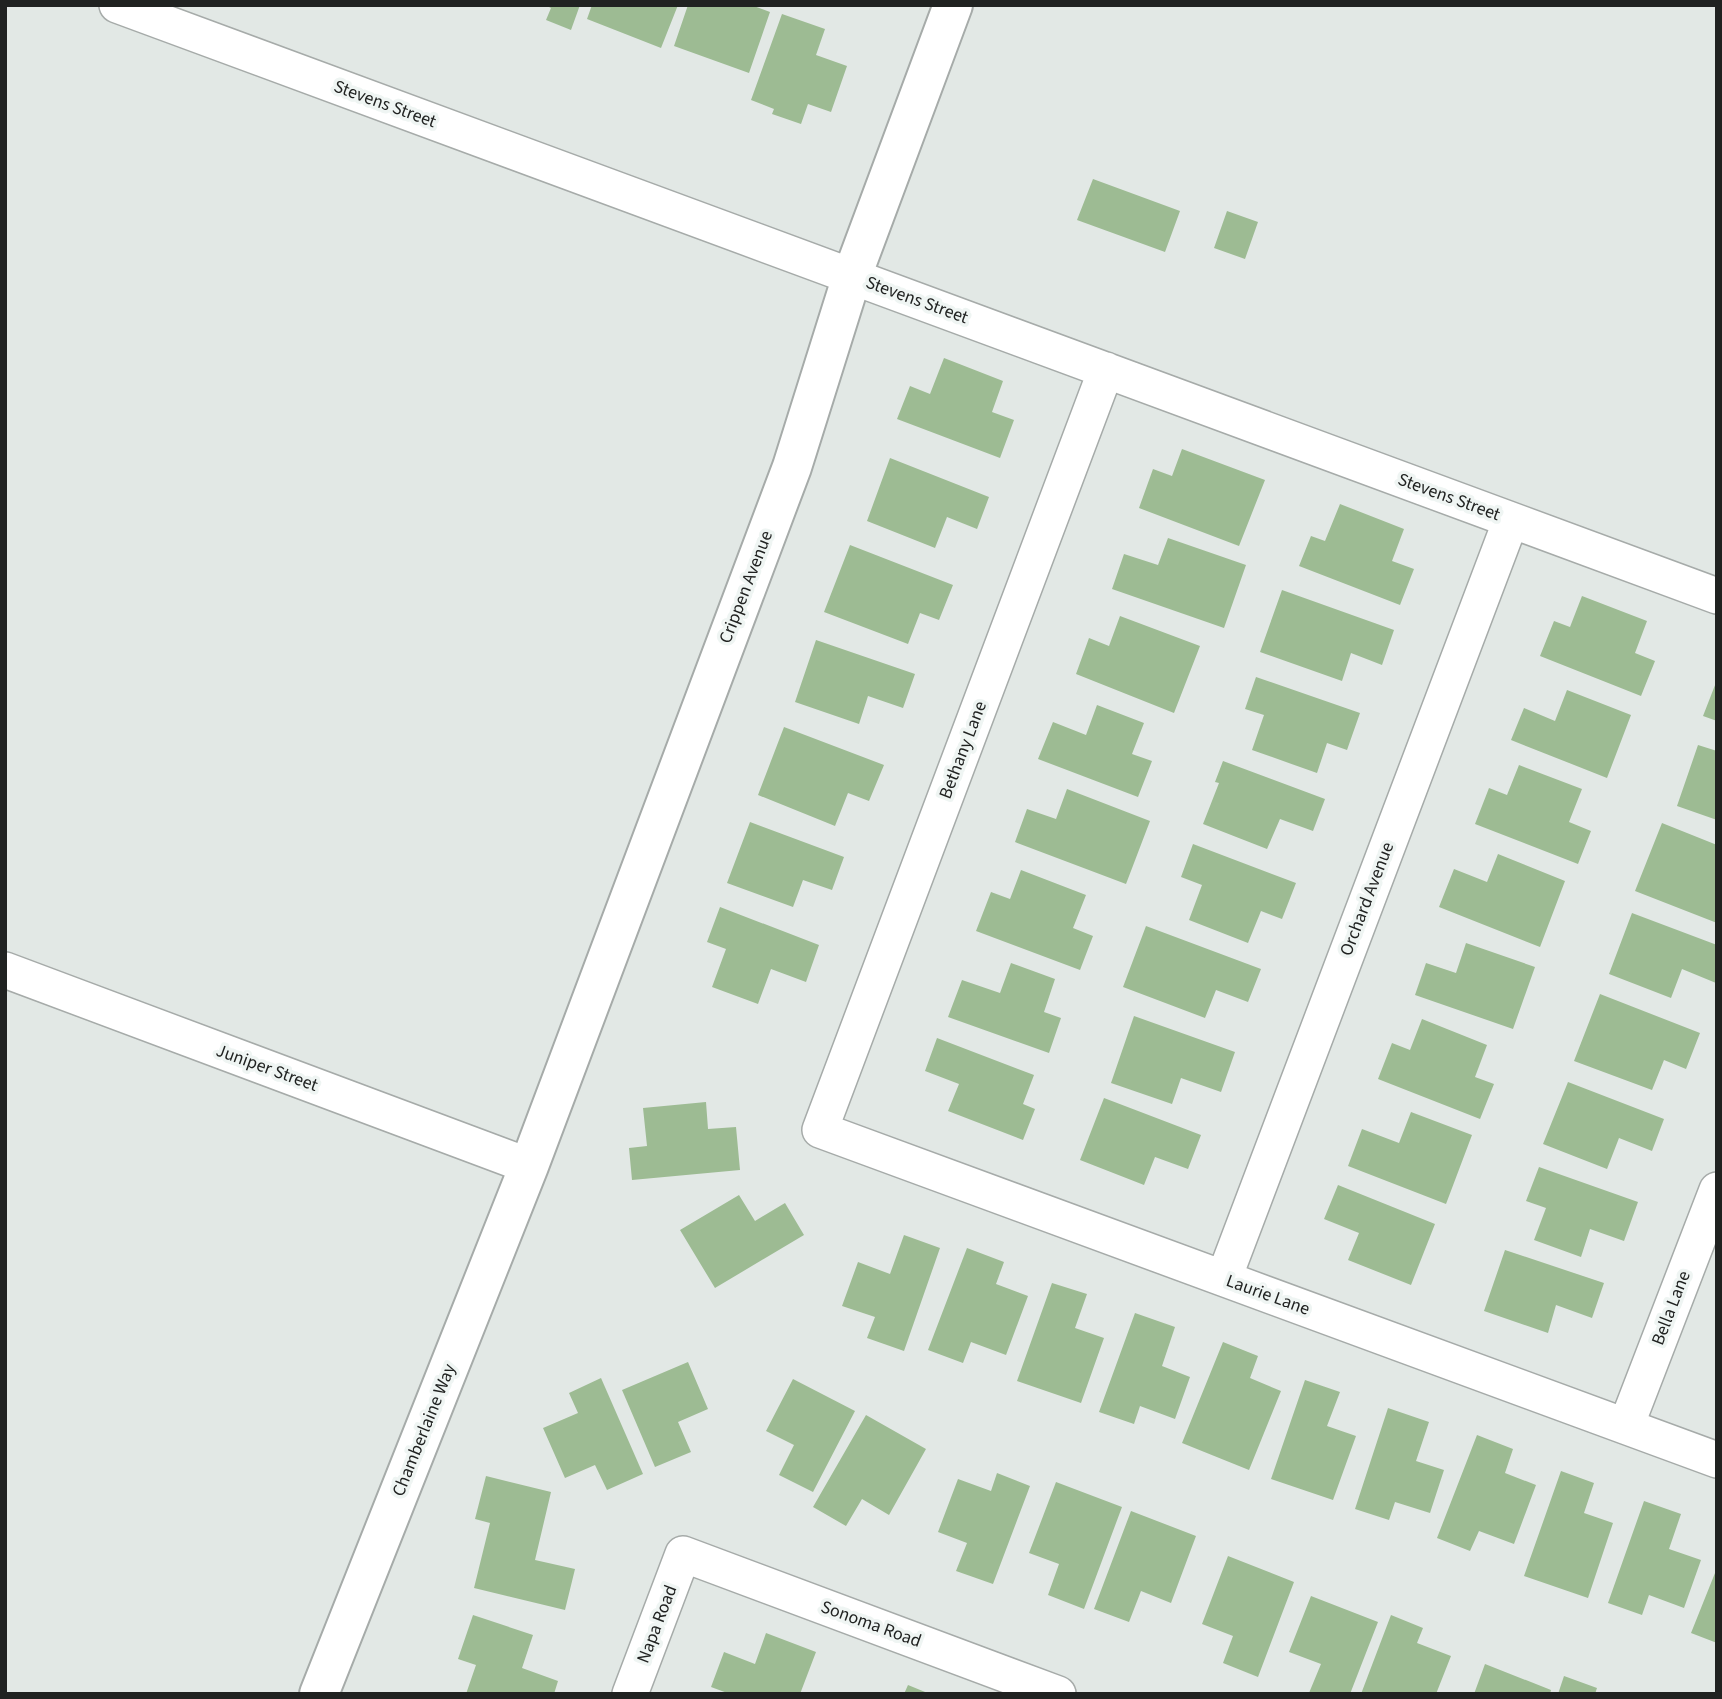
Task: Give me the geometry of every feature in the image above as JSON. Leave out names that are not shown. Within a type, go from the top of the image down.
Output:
[{"type":"main road","name":"Crippen Avenue","points":[[529,1166],[792,467],[852,276],[949,6]]},
{"type":"main road","name":"Chamberlaine Way","points":[[319,1694],[529,1166]]},
{"type":"street","name":"Stevens Street","points":[[117,5],[1717,596]]},
{"type":"street","name":"Bethany Lane","points":[[820,1130],[1107,370]]},
{"type":"street","name":"Orchard Avenue","points":[[1224,1278],[1511,520]]},
{"type":"street","name":"Juniper Street","points":[[5,970],[529,1166]]},
{"type":"street","name":"Laurie Lane","points":[[820,1130],[1717,1460]]},
{"type":"street","name":"Bella Lane","points":[[1626,1426],[1717,1190]]},
{"type":"street","name":"Napa Road","points":[[630,1694],[683,1554]]},
{"type":"street","name":"Sonoma Road","points":[[683,1554],[1058,1694]]},
{"type":"building","points":[[545,5],[580,5],[571,30],[546,20],[551,8]]},
{"type":"building","points":[[592,5],[678,5],[661,48],[587,19]]},
{"type":"building","points":[[688,5],[751,5],[770,12],[749,73],[674,46]]},
{"type":"building","points":[[782,14],[825,29],[816,55],[847,66],[831,112],[808,104],[801,124],[772,114],[774,109],[751,100]]},
{"type":"building","points":[[1093,179],[1180,211],[1165,252],[1077,220]]},
{"type":"building","points":[[1227,211],[1258,222],[1245,259],[1214,248]]},
{"type":"building","points":[[944,358],[1003,381],[992,412],[1014,420],[1000,458],[897,419],[910,386],[930,394]]},
{"type":"building","points":[[1182,449],[1265,480],[1239,546],[1139,508],[1153,469],[1172,476]]},
{"type":"building","points":[[890,458],[989,497],[977,529],[947,517],[935,548],[867,521]]},
{"type":"building","points":[[1340,504],[1404,529],[1392,561],[1414,569],[1400,605],[1299,566],[1311,536],[1325,541]]},
{"type":"building","points":[[1168,538],[1246,565],[1224,628],[1112,589],[1124,554],[1158,565]]},
{"type":"building","points":[[850,545],[953,585],[939,620],[920,613],[908,644],[824,612]]},
{"type":"building","points":[[1282,590],[1394,630],[1382,665],[1351,653],[1342,681],[1260,652]]},
{"type":"building","points":[[1582,596],[1647,621],[1635,653],[1655,661],[1641,696],[1540,656],[1554,621],[1570,627]]},
{"type":"building","points":[[1120,616],[1200,646],[1174,713],[1076,674],[1089,638],[1109,646]]},
{"type":"building","points":[[816,640],[915,674],[903,708],[868,696],[859,724],[795,702]]},
{"type":"building","points":[[1256,677],[1360,713],[1347,750],[1327,743],[1317,773],[1252,750],[1264,715],[1245,709]]},
{"type":"building","points":[[1717,680],[1717,721],[1703,716]]},
{"type":"building","points":[[1567,690],[1631,715],[1607,778],[1511,740],[1524,708],[1555,721]]},
{"type":"building","points":[[1097,705],[1144,723],[1132,754],[1152,761],[1138,797],[1038,759],[1053,722],[1086,735]]},
{"type":"building","points":[[784,727],[884,765],[869,801],[848,793],[835,826],[758,795]]},
{"type":"building","points":[[1698,745],[1717,751],[1717,820],[1677,806]]},
{"type":"building","points":[[1223,761],[1325,799],[1313,831],[1280,819],[1267,849],[1203,824],[1219,783],[1215,782]]},
{"type":"building","points":[[1519,765],[1582,789],[1569,822],[1591,831],[1578,864],[1475,824],[1489,788],[1507,795]]},
{"type":"building","points":[[1067,789],[1150,821],[1126,884],[1015,842],[1027,809],[1056,819]]},
{"type":"building","points":[[750,822],[844,857],[832,890],[803,880],[793,907],[727,883]]},
{"type":"building","points":[[1662,823],[1717,845],[1717,923],[1635,891]]},
{"type":"building","points":[[1193,844],[1296,883],[1282,919],[1261,911],[1248,943],[1189,920],[1202,885],[1181,877]]},
{"type":"building","points":[[1498,854],[1565,881],[1540,947],[1439,907],[1454,869],[1487,882]]},
{"type":"building","points":[[1021,870],[1086,895],[1073,928],[1093,936],[1080,970],[976,931],[991,892],[1010,899]]},
{"type":"building","points":[[720,907],[819,945],[806,982],[771,969],[758,1004],[712,987],[726,949],[707,942]]},
{"type":"building","points":[[1632,913],[1717,945],[1716,983],[1682,969],[1671,998],[1609,974]]},
{"type":"building","points":[[1146,926],[1261,969],[1248,1002],[1216,990],[1205,1018],[1123,987]]},
{"type":"building","points":[[1466,943],[1535,967],[1513,1029],[1415,995],[1426,963],[1456,973]]},
{"type":"building","points":[[1011,963],[1055,979],[1044,1012],[1061,1018],[1049,1053],[948,1017],[962,980],[1000,993]]},
{"type":"building","points":[[1600,994],[1700,1033],[1686,1069],[1664,1060],[1652,1090],[1574,1061]]},
{"type":"building","points":[[1134,1016],[1235,1052],[1221,1092],[1181,1078],[1172,1104],[1111,1083]]},
{"type":"building","points":[[1422,1019],[1487,1045],[1475,1077],[1494,1084],[1480,1119],[1378,1079],[1392,1043],[1410,1050]]},
{"type":"building","points":[[937,1038],[1034,1075],[1023,1104],[1035,1109],[1023,1140],[948,1111],[959,1084],[925,1071]]},
{"type":"building","points":[[1568,1082],[1664,1119],[1652,1151],[1619,1138],[1607,1169],[1543,1144]]},
{"type":"building","points":[[1104,1098],[1201,1135],[1188,1169],[1155,1157],[1144,1185],[1080,1160]]},
{"type":"building","points":[[706,1102],[708,1129],[736,1127],[740,1170],[632,1180],[629,1148],[647,1146],[643,1108]]},
{"type":"building","points":[[1411,1112],[1472,1135],[1446,1204],[1348,1166],[1362,1129],[1399,1143]]},
{"type":"building","points":[[1539,1167],[1638,1202],[1624,1241],[1590,1229],[1581,1257],[1534,1240],[1546,1208],[1526,1201]]},
{"type":"building","points":[[1338,1185],[1435,1224],[1411,1285],[1348,1260],[1359,1233],[1324,1219]]},
{"type":"building","points":[[739,1195],[755,1221],[785,1203],[804,1235],[715,1288],[680,1230]]},
{"type":"building","points":[[904,1235],[940,1248],[904,1351],[867,1338],[875,1317],[842,1306],[858,1262],[890,1274]]},
{"type":"building","points":[[967,1248],[1004,1262],[996,1284],[1028,1296],[1006,1355],[971,1342],[963,1363],[928,1350]]},
{"type":"building","points":[[1505,1250],[1604,1283],[1592,1318],[1556,1305],[1548,1333],[1484,1311]]},
{"type":"building","points":[[1052,1283],[1087,1294],[1075,1328],[1104,1338],[1081,1403],[1017,1381]]},
{"type":"building","points":[[1135,1313],[1175,1327],[1162,1366],[1190,1377],[1175,1419],[1140,1406],[1134,1424],[1099,1412]]},
{"type":"building","points":[[1223,1342],[1258,1356],[1250,1378],[1281,1391],[1249,1470],[1182,1443]]},
{"type":"building","points":[[688,1362],[708,1409],[678,1422],[691,1452],[655,1467],[622,1390]]},
{"type":"building","points":[[601,1378],[643,1474],[607,1490],[595,1465],[565,1478],[543,1428],[578,1413],[569,1393]]},
{"type":"building","points":[[793,1379],[855,1411],[813,1492],[779,1475],[794,1445],[766,1431]]},
{"type":"building","points":[[1305,1380],[1340,1392],[1327,1426],[1356,1436],[1333,1500],[1271,1479]]},
{"type":"building","points":[[1388,1408],[1429,1422],[1416,1461],[1444,1470],[1430,1513],[1395,1502],[1389,1520],[1355,1509]]},
{"type":"building","points":[[866,1415],[926,1449],[889,1515],[862,1499],[846,1526],[813,1507]]},
{"type":"building","points":[[1477,1435],[1513,1449],[1505,1473],[1536,1485],[1514,1544],[1479,1531],[1470,1551],[1437,1538]]},
{"type":"building","points":[[1561,1471],[1594,1483],[1584,1513],[1613,1523],[1588,1598],[1524,1576]]},
{"type":"building","points":[[997,1473],[1030,1486],[993,1584],[956,1571],[967,1543],[938,1532],[958,1479],[991,1491]]},
{"type":"building","points":[[486,1476],[551,1492],[535,1560],[575,1569],[565,1610],[474,1588],[490,1523],[475,1519]]},
{"type":"building","points":[[1056,1482],[1122,1507],[1084,1609],[1048,1595],[1059,1564],[1029,1553]]},
{"type":"building","points":[[1644,1501],[1681,1514],[1669,1549],[1701,1560],[1684,1608],[1649,1595],[1642,1615],[1608,1603]]},
{"type":"building","points":[[1131,1511],[1196,1536],[1171,1603],[1141,1591],[1129,1622],[1094,1609]]},
{"type":"building","points":[[1228,1556],[1294,1582],[1258,1677],[1223,1663],[1233,1636],[1202,1624]]},
{"type":"building","points":[[1717,1568],[1717,1643],[1691,1633]]},
{"type":"building","points":[[1311,1596],[1378,1622],[1350,1694],[1309,1693],[1321,1664],[1289,1652]]},
{"type":"building","points":[[473,1615],[533,1635],[522,1668],[558,1681],[554,1694],[466,1694],[476,1665],[458,1659]]},
{"type":"building","points":[[1391,1615],[1423,1628],[1417,1643],[1451,1656],[1436,1694],[1361,1694]]},
{"type":"building","points":[[766,1633],[816,1652],[800,1694],[730,1694],[711,1687],[724,1652],[755,1664]]},
{"type":"building","points":[[1485,1664],[1551,1690],[1550,1694],[1474,1694]]},
{"type":"building","points":[[1564,1676],[1597,1688],[1595,1694],[1558,1694]]},
{"type":"building","points":[[908,1685],[930,1694],[904,1694]]}]
